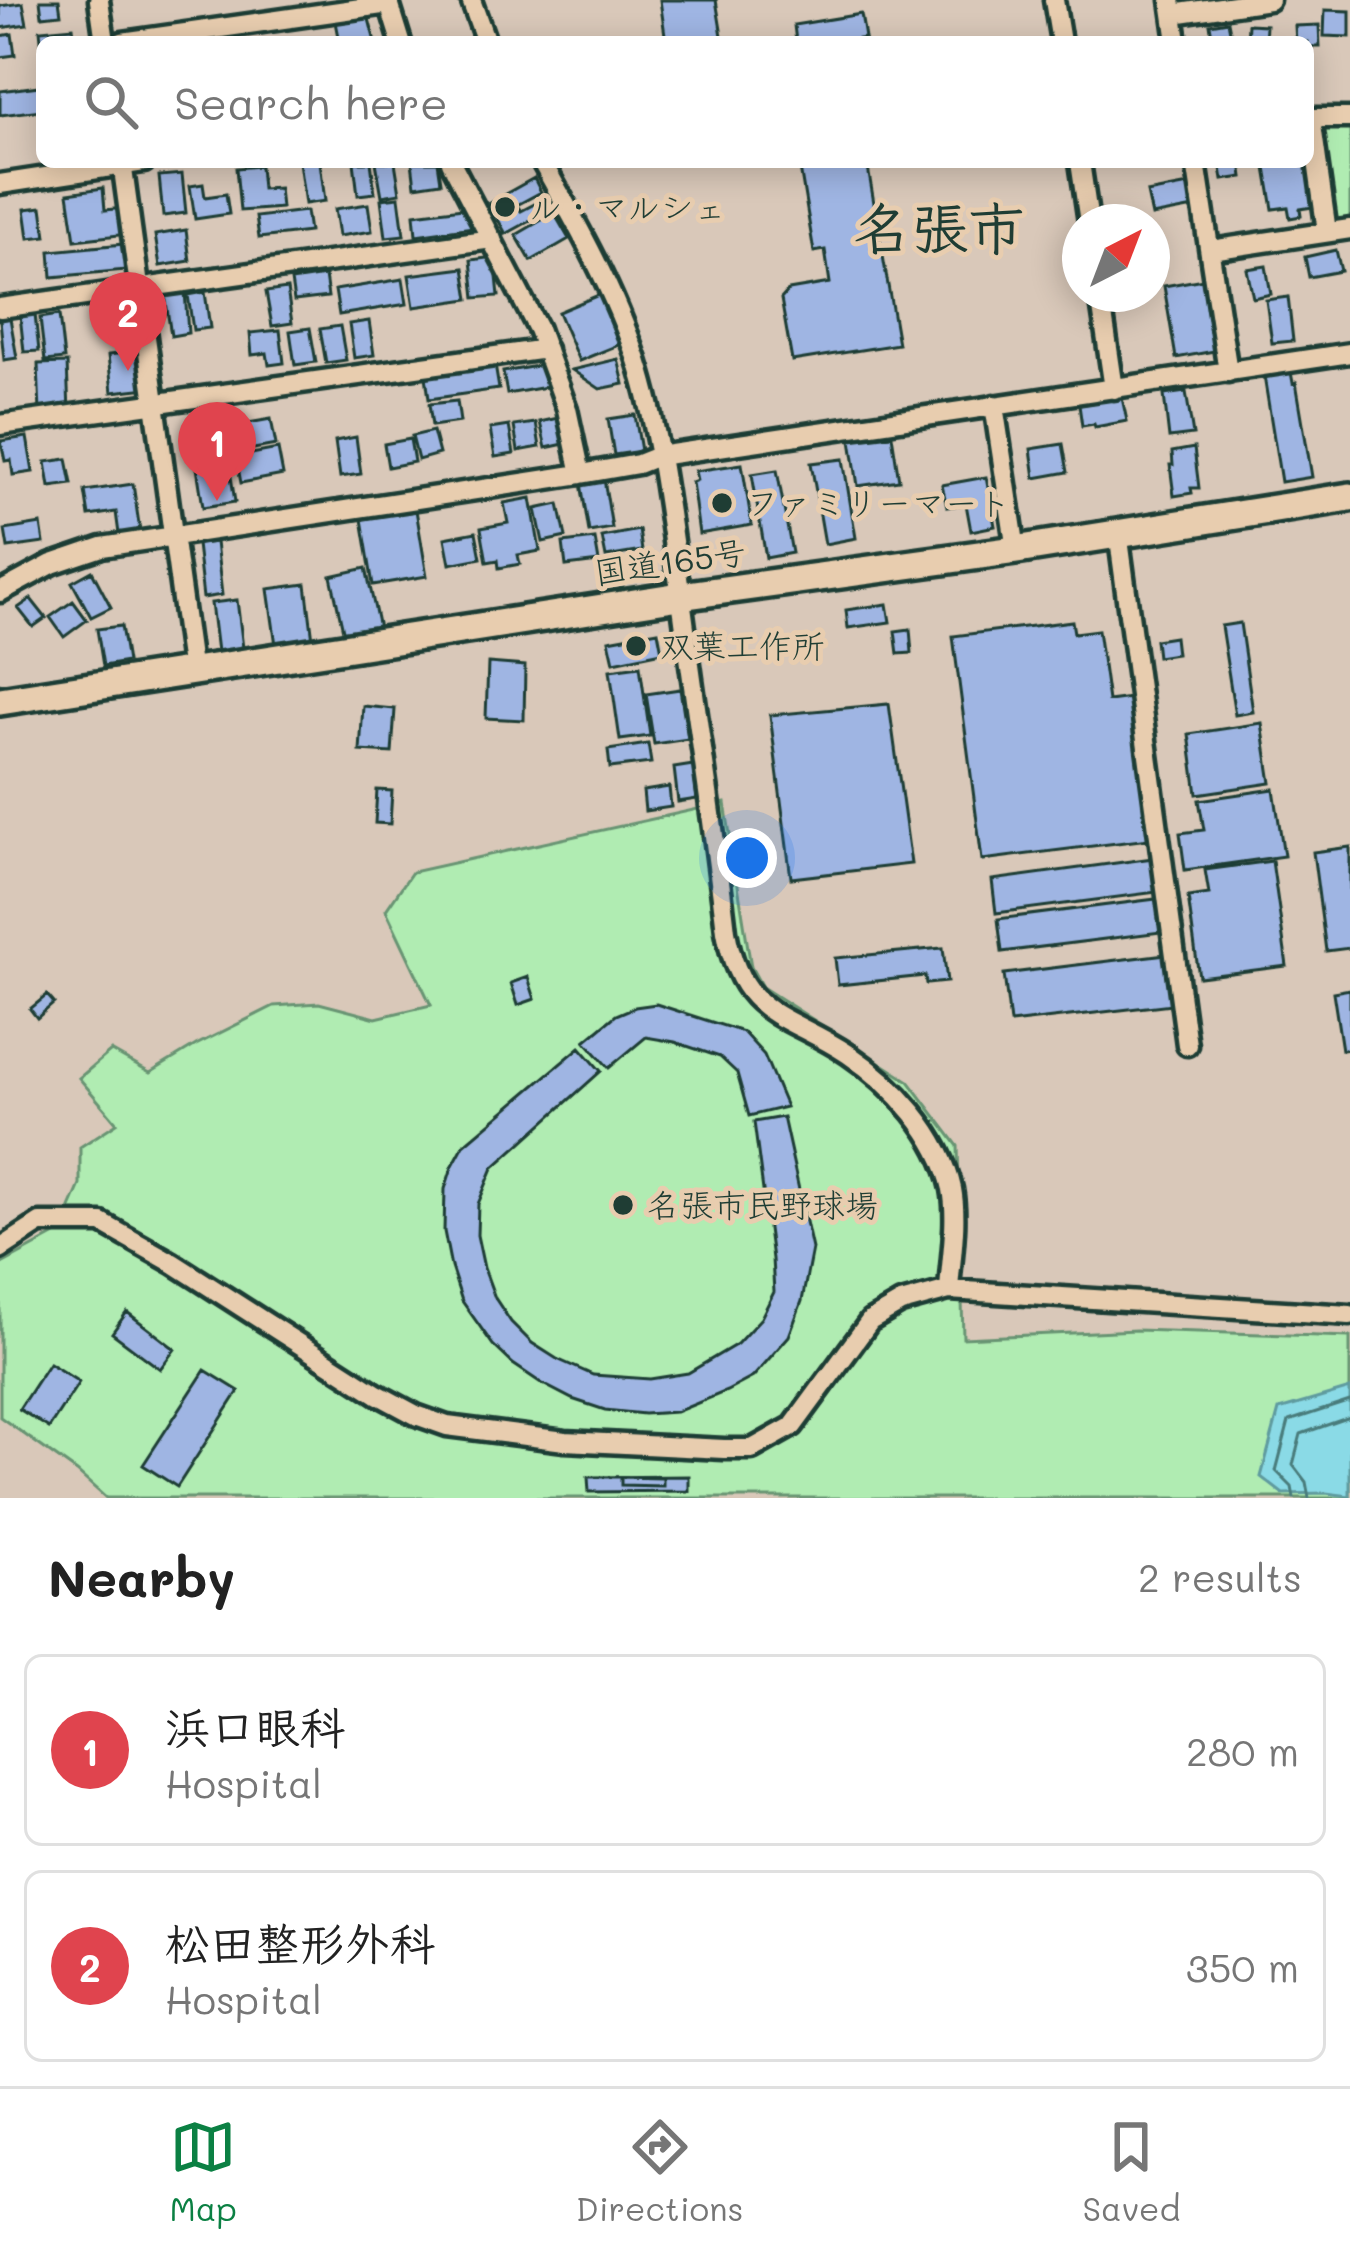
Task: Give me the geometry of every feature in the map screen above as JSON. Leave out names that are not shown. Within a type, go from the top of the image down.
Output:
[{"type":"highway","name":"国道165号","points":[[0,701],[1350,496]]},
{"type":"street","points":[[99,0],[104,36]]},
{"type":"street","points":[[472,0],[484,36]]},
{"type":"street","points":[[1054,0],[1060,36]]},
{"type":"street","points":[[1172,7],[1268,0]]},
{"type":"street","points":[[162,36],[389,2],[399,36]]},
{"type":"street","points":[[1314,118],[1350,118]]},
{"type":"street","points":[[1314,150],[1327,232]]},
{"type":"street","points":[[0,184],[98,168]]},
{"type":"street","points":[[123,168],[192,673]]},
{"type":"street","points":[[454,168],[546,349],[567,409],[581,474]]},
{"type":"street","points":[[545,168],[600,269],[638,362],[658,456],[734,965],[765,1008],[871,1072],[932,1139],[953,1194],[949,1290]]},
{"type":"street","points":[[1081,168],[1086,204]]},
{"type":"street","points":[[1197,168],[1228,372]]},
{"type":"street","points":[[1210,250],[1350,229]]},
{"type":"street","points":[[0,308],[492,239]]},
{"type":"street","points":[[1103,312],[1114,389]]},
{"type":"street","points":[[0,425],[546,349]]},
{"type":"street","points":[[2,585],[102,547],[581,474],[658,456],[1350,353]]},
{"type":"street","points":[[994,405],[1016,550]]},
{"type":"street","points":[[1118,532],[1187,1045]]},
{"type":"street","points":[[0,1250],[40,1223],[102,1223],[377,1394],[447,1426],[565,1441],[724,1449],[752,1449],[793,1426],[870,1321],[901,1303],[949,1290],[1350,1315]]},
{"type":"green space","points":[[1326,124],[1350,124],[1350,222],[1340,224],[1332,215],[1319,132]]},
{"type":"green space","points":[[725,803],[751,967],[762,987],[909,1081],[958,1146],[963,1338],[1136,1330],[1350,1337],[1350,1498],[106,1498],[0,1417],[0,1265],[59,1233],[80,1185],[80,1147],[117,1123],[79,1078],[111,1051],[150,1073],[274,1006],[319,1003],[376,1018],[431,1005],[386,910],[412,872]]},
{"type":"water","points":[[1350,1389],[1350,1496],[1283,1494],[1261,1477],[1279,1410]]},
{"type":"building","points":[[40,0],[59,0],[61,14],[42,16]]},
{"type":"building","points":[[660,0],[716,0],[722,36],[665,36]]},
{"type":"building","points":[[23,3],[27,24],[0,28],[0,6]]},
{"type":"building","points":[[1325,10],[1350,11],[1350,37],[1324,36]]},
{"type":"building","points":[[861,14],[865,36],[795,36],[794,25]]},
{"type":"building","points":[[368,15],[373,36],[339,36],[336,22]]},
{"type":"building","points":[[1228,21],[1231,36],[1212,36],[1210,24]]},
{"type":"building","points":[[1248,24],[1266,25],[1265,36],[1247,36]]},
{"type":"building","points":[[1319,25],[1320,47],[1314,47],[1314,36],[1296,36],[1295,26]]},
{"type":"building","points":[[73,27],[74,36],[41,36],[40,30]]},
{"type":"building","points":[[12,34],[15,55],[0,57],[0,36]]},
{"type":"building","points":[[36,86],[36,111],[0,115],[0,91]]},
{"type":"building","points":[[236,168],[260,168],[262,189],[279,188],[281,208],[240,211]]},
{"type":"building","points":[[300,168],[321,168],[325,201],[305,204]]},
{"type":"building","points":[[355,168],[372,168],[375,193],[358,195]]},
{"type":"building","points":[[377,168],[396,168],[400,193],[382,196]]},
{"type":"building","points":[[413,168],[439,168],[441,182],[415,186]]},
{"type":"building","points":[[800,168],[868,168],[898,344],[792,361],[781,299],[789,290],[830,283],[825,250],[814,252]]},
{"type":"building","points":[[1221,168],[1242,168],[1243,177],[1223,180]]},
{"type":"building","points":[[1266,168],[1313,168],[1319,206],[1300,209],[1301,216],[1290,218],[1288,207],[1273,209]]},
{"type":"building","points":[[182,174],[186,213],[163,216],[159,176]]},
{"type":"building","name":"ル・マルシェ","points":[[534,178],[541,192],[517,205],[521,211],[544,199],[550,210],[506,234],[489,203]]},
{"type":"building","points":[[203,184],[205,197],[226,194],[229,214],[195,219],[190,186]]},
{"type":"building","points":[[1194,184],[1199,207],[1170,213],[1170,204],[1149,204],[1147,193]]},
{"type":"building","points":[[103,188],[105,210],[124,208],[128,234],[75,240],[68,193]]},
{"type":"building","points":[[399,197],[404,235],[386,237],[381,199]]},
{"type":"building","points":[[399,197],[404,235],[386,237],[381,199]]},
{"type":"building","points":[[368,204],[372,231],[339,236],[335,209]]},
{"type":"building","points":[[42,207],[46,236],[29,238],[25,209]]},
{"type":"building","points":[[471,207],[473,227],[416,235],[414,214]]},
{"type":"building","points":[[306,211],[309,232],[259,238],[256,217]]},
{"type":"building","points":[[554,213],[569,239],[531,261],[516,235]]},
{"type":"building","points":[[186,230],[190,261],[160,266],[155,235]]},
{"type":"building","points":[[124,244],[126,270],[52,277],[50,251]]},
{"type":"building","points":[[1336,250],[1341,271],[1309,277],[1305,257]]},
{"type":"building","points":[[495,257],[499,296],[475,298],[471,260]]},
{"type":"building","points":[[1266,266],[1271,294],[1253,298],[1247,269]]},
{"type":"building","points":[[464,268],[469,299],[414,307],[409,275]]},
{"type":"building","points":[[325,276],[328,297],[294,301],[291,281]]},
{"type":"building","points":[[403,279],[407,304],[339,315],[335,290]]},
{"type":"building","points":[[1203,279],[1214,351],[1176,358],[1168,312],[1170,285]]},
{"type":"building","points":[[287,289],[292,323],[272,326],[266,292]]},
{"type":"building","points":[[185,292],[188,333],[171,336],[165,295]]},
{"type":"building","points":[[205,292],[210,328],[193,330],[188,295]]},
{"type":"building","points":[[601,294],[621,344],[579,361],[558,312]]},
{"type":"building","points":[[1288,297],[1293,341],[1272,343],[1266,300]]},
{"type":"building","points":[[35,314],[39,351],[24,352],[20,315]]},
{"type":"building","points":[[59,315],[64,359],[45,361],[40,318]]},
{"type":"building","points":[[10,318],[17,358],[4,360],[0,320]]},
{"type":"building","points":[[369,321],[374,355],[354,358],[349,324]]},
{"type":"building","points":[[340,326],[346,360],[326,363],[320,329]]},
{"type":"building","points":[[310,328],[316,362],[295,365],[290,331]]},
{"type":"building","points":[[280,330],[284,363],[269,365],[267,353],[252,355],[250,333]]},
{"type":"building","points":[[143,351],[148,388],[112,392],[108,355]]},
{"type":"building","points":[[618,359],[624,384],[600,389],[572,370]]},
{"type":"building","points":[[67,363],[69,412],[40,413],[38,364]]},
{"type":"building","points":[[548,364],[552,386],[507,394],[503,372]]},
{"type":"building","points":[[495,365],[499,389],[429,399],[426,376]]},
{"type":"building","points":[[1291,372],[1312,477],[1281,482],[1264,376]]},
{"type":"building","points":[[1186,392],[1193,435],[1169,438],[1164,395]]},
{"type":"building","points":[[1122,398],[1127,421],[1082,426],[1079,405]]},
{"type":"building","points":[[457,401],[460,422],[432,426],[429,404]]},
{"type":"building","points":[[635,415],[641,451],[614,455],[608,419]]},
{"type":"building","points":[[223,417],[227,443],[211,445],[207,420]]},
{"type":"building","points":[[558,418],[564,444],[546,448],[540,422]]},
{"type":"building","points":[[271,419],[276,445],[237,452],[232,426]]},
{"type":"building","points":[[536,423],[540,447],[518,451],[514,426]]},
{"type":"building","points":[[509,426],[514,454],[495,457],[490,429]]},
{"type":"building","points":[[433,431],[439,454],[418,460],[412,436]]},
{"type":"building","points":[[892,435],[899,480],[858,486],[851,440]]},
{"type":"building","points":[[27,437],[33,472],[13,475],[1,441]]},
{"type":"building","points":[[356,437],[361,474],[340,477],[335,441]]},
{"type":"building","points":[[410,439],[414,462],[388,467],[384,444]]},
{"type":"building","points":[[1063,444],[1068,472],[1035,478],[1031,449]]},
{"type":"building","points":[[1194,448],[1199,488],[1174,496],[1172,452]]},
{"type":"building","points":[[278,449],[283,475],[241,483],[236,457]]},
{"type":"building","points":[[228,457],[235,502],[203,507],[196,461]]},
{"type":"building","points":[[67,459],[72,484],[50,487],[46,462]]},
{"type":"building","points":[[843,459],[856,538],[825,544],[811,463]]},
{"type":"building","name":"ファミリーマート","points":[[742,464],[752,525],[699,534],[692,482],[697,480],[695,471]]},
{"type":"building","points":[[777,470],[792,553],[766,558],[752,474]]},
{"type":"building","points":[[986,477],[995,526],[971,531],[966,504],[947,507],[942,485]]},
{"type":"building","points":[[604,479],[612,528],[589,532],[581,483]]},
{"type":"building","points":[[133,484],[140,531],[119,534],[116,512],[89,516],[85,491]]},
{"type":"building","points":[[531,498],[540,551],[518,555],[520,564],[499,568],[498,560],[487,562],[481,528],[508,523],[504,503]]},
{"type":"building","points":[[559,504],[566,537],[543,542],[536,509]]},
{"type":"building","points":[[416,510],[427,576],[373,585],[362,519]]},
{"type":"building","points":[[41,524],[44,543],[8,548],[5,530]]},
{"type":"building","points":[[639,530],[642,551],[606,557],[602,537]]},
{"type":"building","points":[[476,532],[481,558],[450,564],[445,538]]},
{"type":"building","points":[[595,539],[599,562],[566,566],[563,543]]},
{"type":"building","points":[[216,542],[222,595],[203,598],[197,544]]},
{"type":"building","points":[[366,568],[379,628],[344,635],[331,576]]},
{"type":"building","points":[[92,571],[111,607],[91,617],[72,582]]},
{"type":"building","points":[[306,584],[313,640],[276,645],[268,589]]},
{"type":"building","points":[[31,599],[46,618],[33,627],[18,608]]},
{"type":"building","points":[[237,600],[243,648],[217,652],[211,603]]},
{"type":"building","points":[[73,601],[87,620],[64,637],[50,617]]},
{"type":"building","points":[[887,604],[890,622],[848,628],[846,610]]},
{"type":"building","points":[[1072,621],[1074,633],[1098,630],[1108,701],[1131,698],[1149,839],[982,860],[953,636]]},
{"type":"building","points":[[1240,623],[1253,712],[1235,715],[1221,626]]},
{"type":"building","points":[[121,626],[127,662],[103,666],[97,629]]},
{"type":"building","points":[[910,629],[912,653],[898,654],[895,631]]},
{"type":"building","name":"双葉工作所","points":[[658,631],[662,652],[614,662],[609,640]]},
{"type":"building","points":[[1174,637],[1176,654],[1157,657],[1155,640]]},
{"type":"building","points":[[488,663],[525,666],[524,720],[486,718]]},
{"type":"building","points":[[640,666],[650,736],[620,740],[610,670]]},
{"type":"building","points":[[680,689],[688,739],[654,744],[646,694]]},
{"type":"building","points":[[889,704],[911,864],[791,878],[770,715]]},
{"type":"building","points":[[363,706],[395,709],[392,753],[360,751]]},
{"type":"building","points":[[1262,723],[1271,783],[1197,794],[1189,734]]},
{"type":"building","points":[[648,744],[651,763],[610,768],[608,750]]},
{"type":"building","points":[[693,765],[697,799],[678,802],[674,768]]},
{"type":"building","points":[[669,787],[671,807],[645,811],[643,791]]},
{"type":"building","points":[[1274,789],[1284,856],[1185,870],[1180,833],[1204,830],[1199,800]]},
{"type":"building","points":[[377,790],[392,791],[390,824],[375,823]]},
{"type":"building","points":[[1350,847],[1350,948],[1326,951],[1313,852]]},
{"type":"building","points":[[1153,858],[1157,892],[996,913],[992,880]]},
{"type":"building","points":[[1272,861],[1287,966],[1199,977],[1188,897],[1209,894],[1205,870]]},
{"type":"building","points":[[1156,899],[1161,932],[1002,952],[998,919]]},
{"type":"building","points":[[943,948],[947,982],[926,984],[925,976],[838,985],[835,958]]},
{"type":"building","points":[[1166,954],[1172,1004],[1010,1023],[1004,974]]},
{"type":"building","points":[[528,977],[535,999],[518,1005],[511,983]]},
{"type":"building","points":[[1350,989],[1350,1049],[1342,1050],[1333,992]]},
{"type":"building","points":[[47,995],[54,1003],[37,1018],[30,1009]]},
{"type":"building","points":[[656,1004],[743,1032],[764,1055],[786,1107],[749,1116],[737,1073],[720,1057],[675,1042],[646,1037],[609,1068],[585,1041],[616,1015]]},
{"type":"building","points":[[580,1047],[601,1071],[493,1168],[478,1204],[477,1235],[495,1298],[511,1322],[532,1343],[593,1375],[650,1379],[688,1373],[737,1344],[761,1318],[774,1292],[754,1122],[783,1117],[812,1249],[802,1301],[789,1336],[753,1377],[676,1412],[605,1410],[541,1383],[493,1345],[462,1301],[451,1267],[444,1231],[445,1189],[464,1145]]},
{"type":"building","points":[[127,1312],[175,1349],[160,1369],[112,1333]]},
{"type":"building","points":[[49,1363],[79,1382],[49,1428],[19,1409]]},
{"type":"building","points":[[205,1370],[239,1391],[177,1487],[143,1465]]},
{"type":"building","points":[[689,1476],[689,1491],[589,1492],[588,1477]]},
{"type":"building","points":[[621,1477],[663,1478],[663,1486],[621,1485]]},
{"type":"place","name":"ル・マルシェ","points":[[505,207]]},
{"type":"place","name":"松田整形外科","points":[[128,371]]},
{"type":"place","name":"浜口眼科","points":[[217,501]]},
{"type":"place","name":"ファミリーマート","points":[[722,503]]},
{"type":"place","name":"双葉工作所","points":[[636,646]]},
{"type":"place","name":"名張市民野球場","points":[[623,1205]]},
{"type":"district","name":"名張市","points":[[939,229]]}]
